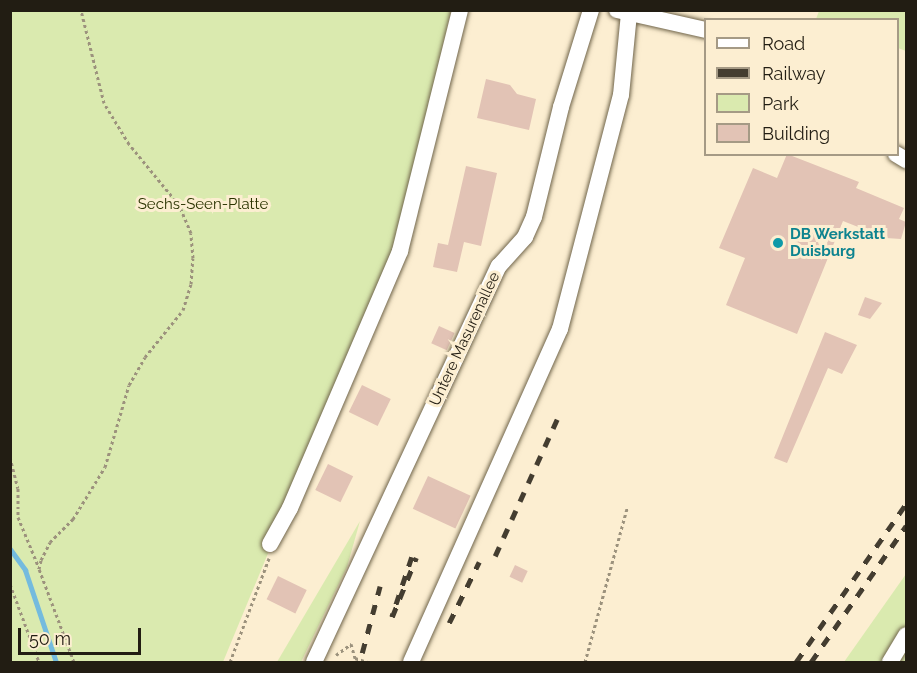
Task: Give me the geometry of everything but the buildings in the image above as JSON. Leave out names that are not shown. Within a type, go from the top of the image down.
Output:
[{"type":"street","points":[[270,544],[306,471],[400,251],[460,10]]},
{"type":"street","name":"Untere Masurenallee","points":[[314,663],[499,266],[525,237],[534,217],[549,150],[591,10]]},
{"type":"street","points":[[411,663],[560,329],[621,95],[623,12],[704,30]]},
{"type":"street","points":[[890,663],[906,635]]},
{"type":"path","points":[[39,569],[44,550],[73,519],[105,467],[129,385],[145,357],[183,310],[193,270],[191,233],[179,205],[129,144],[104,103],[81,10]]},
{"type":"path","points":[[10,457],[18,488],[18,517],[74,663]]},
{"type":"path","points":[[585,663],[627,508]]},
{"type":"path","points":[[230,663],[267,569],[270,544]]},
{"type":"path","points":[[10,584],[39,663]]},
{"type":"path","points":[[351,644],[355,658],[367,663]]},
{"type":"green space","name":"Sechs-Seen-Platte","points":[[10,11],[451,11],[394,249],[223,662],[11,662]]},
{"type":"green space","points":[[819,11],[906,11],[906,51],[899,48],[899,18],[816,18]]},
{"type":"green space","points":[[360,521],[347,567],[301,662],[277,662]]},
{"type":"green space","points":[[906,574],[906,662],[844,662]]},
{"type":"waterway","points":[[10,549],[25,570],[56,662]]},
{"type":"railway","points":[[495,556],[558,417]]},
{"type":"railway","points":[[796,662],[906,504]]},
{"type":"railway","points":[[811,662],[906,526]]},
{"type":"railway","points":[[412,557],[392,617],[416,558]]},
{"type":"railway","points":[[449,623],[479,562]]},
{"type":"railway","points":[[362,653],[380,586]]},
{"type":"place","name":"DB Werkstatt Duisburg","points":[[778,243]]}]
